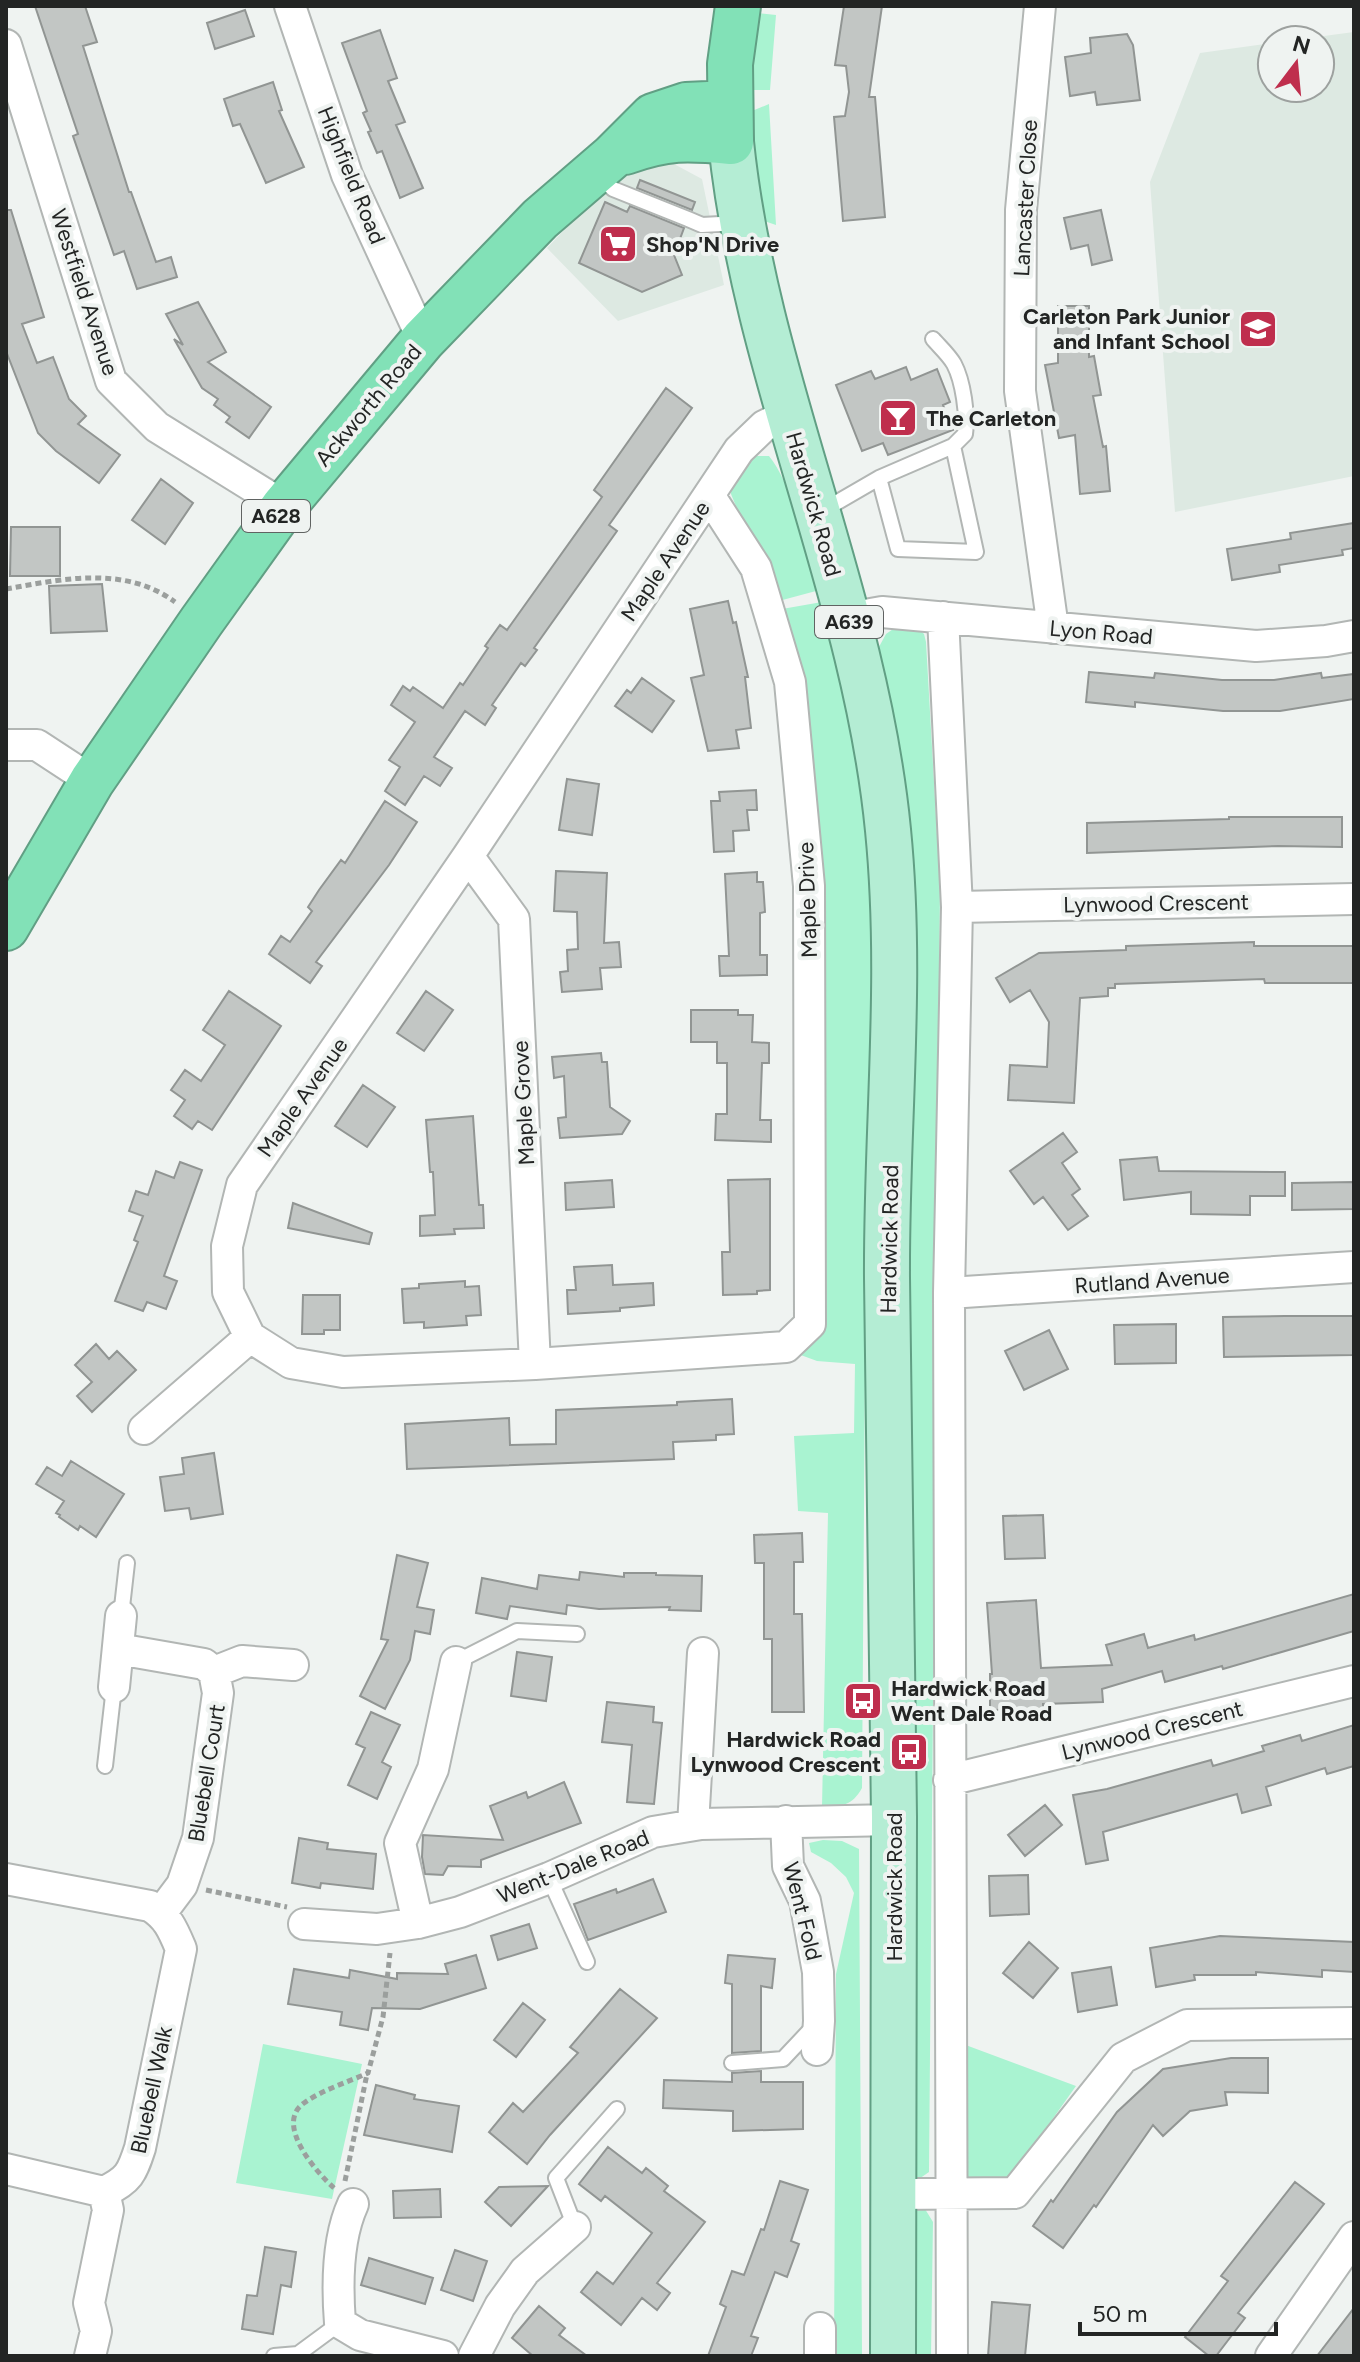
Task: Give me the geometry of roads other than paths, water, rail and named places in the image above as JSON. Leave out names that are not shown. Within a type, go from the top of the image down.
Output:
[{"type":"highway","name":"A639","points":[[730,122],[730,64],[738,6]]},
{"type":"highway","name":"Ackworth Road","points":[[6,928],[92,781],[201,622],[284,506],[423,340],[540,219],[653,116],[686,105],[730,122]]},
{"type":"main road","name":"Hardwick Road","points":[[730,122],[741,223],[758,303],[848,618],[873,725],[888,824],[894,905],[896,975],[887,1271],[894,1820],[893,2356]]},
{"type":"street","name":"Highfield Road","points":[[290,6],[347,175],[423,340]]},
{"type":"street","name":"Lancaster Close","points":[[1040,6],[1021,210],[1020,391],[1053,628]]},
{"type":"street","name":"Westfield Avenue","points":[[6,45],[111,381],[157,427],[284,506]]},
{"type":"street","name":"Maple Avenue","points":[[250,1337],[228,1292],[227,1246],[242,1185],[468,856],[739,450],[752,435],[788,414]]},
{"type":"street","name":"Maple Drive","points":[[535,1364],[786,1347],[810,1324],[809,886],[790,682],[756,568],[709,495]]},
{"type":"street","name":"Lyon Road","points":[[848,618],[882,612],[1256,646],[1354,636]]},
{"type":"street","points":[[943,617],[957,907],[949,1293],[952,2356]]},
{"type":"street","points":[[6,745],[37,745],[92,781]]},
{"type":"street","name":"Maple Grove","points":[[468,856],[514,919],[535,1364]]},
{"type":"street","name":"Lynwood Crescent","points":[[957,907],[1354,899]]},
{"type":"street","name":"Rutland Avenue","points":[[949,1293],[1354,1267]]},
{"type":"street","points":[[144,1429],[250,1337],[291,1363],[343,1372],[535,1364]]},
{"type":"street","points":[[114,1687],[121,1616]]},
{"type":"street","name":"Bluebell Court","points":[[118,1649],[204,1664],[214,1672],[218,1693],[198,1838],[182,1885],[161,1913]]},
{"type":"street","points":[[693,1825],[703,1653]]},
{"type":"street","name":"Bluebell Court","points":[[214,1672],[242,1661],[293,1665]]},
{"type":"street","points":[[406,1925],[400,1843],[433,1769],[456,1662]]},
{"type":"street","name":"Lynwood Crescent","points":[[949,1780],[1354,1681]]},
{"type":"street","name":"Went-Dale Road","points":[[304,1924],[406,1925],[460,1912],[549,1878],[653,1832],[693,1825],[894,1820]]},
{"type":"street","name":"Went Fold","points":[[786,1821],[788,1866],[805,1901],[818,1972],[818,2035]]},
{"type":"street","points":[[6,1879],[150,1906],[161,1913]]},
{"type":"street","name":"Bluebell Walk","points":[[104,2192],[123,2183],[137,2159],[181,1949],[170,1923],[161,1913]]},
{"type":"street","points":[[893,2194],[1015,2193],[1123,2058],[1187,2025],[1354,2023]]},
{"type":"street","points":[[6,2169],[104,2192],[108,2210],[89,2303],[96,2331],[90,2356]]},
{"type":"street","points":[[353,2204],[344,2224],[338,2299],[340,2323],[360,2335],[443,2356]]},
{"type":"street","points":[[474,2356],[500,2306],[525,2271],[575,2227]]},
{"type":"street","points":[[1271,2356],[1354,2237]]},
{"type":"lane","points":[[603,164],[613,189],[702,225],[741,223]]},
{"type":"lane","points":[[817,514],[879,478],[953,446],[965,434],[967,420],[954,364],[933,339]]},
{"type":"lane","points":[[879,478],[898,549],[976,552],[953,446]]},
{"type":"lane","points":[[121,1616],[127,1563]]},
{"type":"lane","points":[[456,1662],[517,1631],[577,1634]]},
{"type":"lane","points":[[105,1766],[114,1687]]},
{"type":"lane","points":[[549,1878],[587,1962]]},
{"type":"lane","points":[[732,2063],[783,2059],[818,2035]]},
{"type":"lane","points":[[575,2227],[556,2178],[617,2109]]},
{"type":"lane","points":[[274,2356],[298,2354],[340,2323]]},
{"type":"place","name":"Shop'N Drive","points":[[618,244]]},
{"type":"place","name":"Carleton Park Junior and Infant School","points":[[1258,329]]},
{"type":"place","name":"The Carleton","points":[[898,418]]},
{"type":"place","name":"Hardwick Road Went Dale Road","points":[[863,1701]]},
{"type":"place","name":"Hardwick Road Lynwood Crescent","points":[[909,1752]]}]
